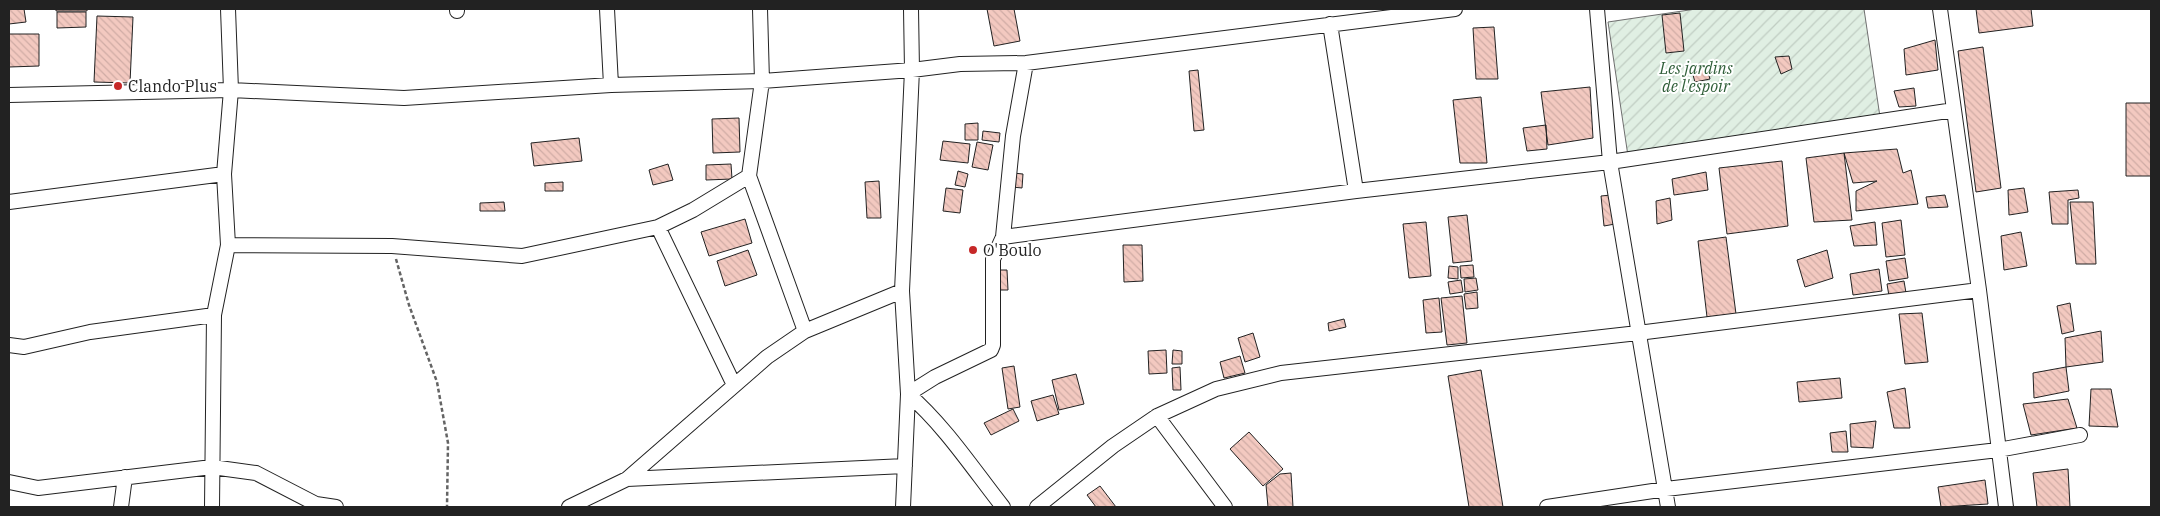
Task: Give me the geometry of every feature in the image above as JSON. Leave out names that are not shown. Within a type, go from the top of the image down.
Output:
[{"type":"street","points":[[212,507],[214,315],[228,245],[224,174],[230,90],[228,9]]},
{"type":"street","points":[[607,9],[611,85]]},
{"type":"street","points":[[760,9],[762,81],[749,176],[805,331]]},
{"type":"street","points":[[903,507],[908,394],[902,291],[912,70],[911,9]]},
{"type":"street","points":[[9,95],[230,90],[404,98],[611,85],[762,81],[912,70],[960,64],[1026,63],[1454,9]]},
{"type":"street","points":[[1597,9],[1610,162],[1668,507]]},
{"type":"street","points":[[1940,9],[1979,290],[2006,507]]},
{"type":"street","points":[[1330,24],[1356,191]]},
{"type":"street","points":[[908,394],[935,377],[991,350],[993,345],[994,260],[1003,238],[1013,136],[1026,63]]},
{"type":"street","points":[[1003,238],[1356,191],[1610,162],[1954,110]]},
{"type":"street","points":[[9,202],[224,174]]},
{"type":"street","points":[[228,245],[392,246],[522,256],[658,227],[693,210],[749,176]]},
{"type":"street","points":[[658,227],[734,385]]},
{"type":"street","points":[[1037,507],[1113,446],[1157,416],[1216,389],[1281,373],[1979,290]]},
{"type":"street","points":[[569,507],[627,479],[767,357],[805,331],[902,291]]},
{"type":"street","points":[[9,345],[24,347],[90,332],[214,315]]},
{"type":"street","points":[[908,394],[950,439],[1003,507]]},
{"type":"street","points":[[1157,416],[1225,507]]},
{"type":"street","points":[[1547,507],[1666,489],[1998,450],[2080,435]]},
{"type":"street","points":[[627,479],[905,466]]},
{"type":"street","points":[[9,482],[38,488],[212,467],[256,473],[316,504],[336,507]]},
{"type":"street","points":[[121,507],[125,477]]},
{"type":"path","points":[[392,246],[408,305],[437,382],[448,443],[447,507]]},
{"type":"green space","name":"Les jardins de l'espoir","points":[[1696,9],[1864,9],[1880,117],[1628,156],[1608,22]]},
{"type":"building","points":[[9,9],[24,9],[26,22],[9,24]]},
{"type":"building","points":[[56,9],[87,9],[87,11],[56,11]]},
{"type":"building","points":[[987,9],[1014,9],[1020,41],[994,46]]},
{"type":"building","points":[[1976,9],[2031,9],[2033,26],[1979,33]]},
{"type":"building","points":[[57,12],[86,12],[86,27],[57,28]]},
{"type":"building","points":[[1680,13],[1684,51],[1666,53],[1662,15]]},
{"type":"building","points":[[97,16],[133,17],[130,83],[94,82]]},
{"type":"building","points":[[1494,27],[1498,79],[1476,79],[1473,28]]},
{"type":"building","points":[[9,34],[39,34],[39,66],[9,67]]},
{"type":"building","points":[[1935,40],[1938,70],[1906,75],[1904,49]]},
{"type":"building","points":[[1983,47],[2001,188],[1976,192],[1958,51]]},
{"type":"building","points":[[1789,56],[1792,69],[1781,74],[1775,57]]},
{"type":"building","points":[[1706,66],[1710,79],[1695,82],[1691,68]]},
{"type":"building","points":[[1198,70],[1204,130],[1194,131],[1189,71]]},
{"type":"building","points":[[1590,87],[1593,138],[1548,145],[1541,92]]},
{"type":"building","points":[[1914,88],[1916,106],[1899,107],[1894,91]]},
{"type":"building","points":[[1481,97],[1487,163],[1460,163],[1453,100]]},
{"type":"building","points":[[2126,103],[2151,103],[2151,176],[2126,176]]},
{"type":"building","points":[[739,118],[740,152],[713,153],[712,119]]},
{"type":"building","points":[[978,123],[978,140],[965,140],[965,124]]},
{"type":"building","points":[[1546,125],[1547,149],[1527,151],[1523,128]]},
{"type":"building","points":[[983,131],[1000,133],[999,142],[982,140]]},
{"type":"building","points":[[579,138],[582,161],[534,166],[531,143]]},
{"type":"building","points":[[943,141],[970,144],[968,163],[940,160]]},
{"type":"building","points":[[977,142],[993,145],[988,170],[972,167]]},
{"type":"building","points":[[1897,149],[1903,173],[1911,170],[1918,204],[1856,211],[1856,191],[1877,181],[1853,183],[1844,153]]},
{"type":"building","points":[[1844,153],[1852,220],[1814,222],[1806,158]]},
{"type":"building","points":[[1782,161],[1788,226],[1727,234],[1719,168]]},
{"type":"building","points":[[668,164],[673,180],[653,185],[649,170]]},
{"type":"building","points":[[731,164],[732,179],[706,180],[706,165]]},
{"type":"building","points":[[958,171],[968,174],[965,187],[955,185]]},
{"type":"building","points":[[1706,172],[1708,190],[1674,195],[1672,179]]},
{"type":"building","points":[[1013,173],[1023,174],[1022,188],[1012,187]]},
{"type":"building","points":[[879,181],[881,218],[867,218],[865,182]]},
{"type":"building","points":[[563,182],[563,191],[545,191],[545,183]]},
{"type":"building","points":[[946,188],[963,190],[960,213],[943,211]]},
{"type":"building","points":[[2024,188],[2028,212],[2009,215],[2008,190]]},
{"type":"building","points":[[2078,190],[2079,198],[2068,200],[2068,224],[2052,224],[2049,192]]},
{"type":"building","points":[[1611,195],[1615,224],[1604,226],[1601,196]]},
{"type":"building","points":[[1945,195],[1948,207],[1928,208],[1926,197]]},
{"type":"building","points":[[1670,198],[1672,220],[1657,224],[1656,201]]},
{"type":"building","points":[[504,202],[505,211],[480,211],[480,203]]},
{"type":"building","points":[[2070,202],[2093,202],[2096,264],[2076,264]]},
{"type":"building","points":[[1467,215],[1472,261],[1453,263],[1448,217]]},
{"type":"building","points":[[745,219],[752,243],[709,256],[701,232]]},
{"type":"building","points":[[1901,220],[1905,255],[1886,257],[1882,223]]},
{"type":"building","points":[[1426,222],[1431,276],[1409,278],[1403,224]]},
{"type":"building","points":[[1875,222],[1877,245],[1854,246],[1850,226]]},
{"type":"building","points":[[2021,232],[2027,266],[2004,270],[2001,236]]},
{"type":"building","points":[[1726,237],[1736,314],[1707,317],[1698,241]]},
{"type":"building","points":[[1123,245],[1142,245],[1143,281],[1124,282]]},
{"type":"building","points":[[748,250],[757,275],[725,286],[717,261]]},
{"type":"building","points":[[1827,250],[1833,278],[1805,287],[1797,260]]},
{"type":"building","points":[[1905,258],[1908,278],[1889,281],[1886,261]]},
{"type":"building","points":[[1473,265],[1474,277],[1461,278],[1460,266]]},
{"type":"building","points":[[1449,266],[1458,267],[1458,279],[1448,278]]},
{"type":"building","points":[[1879,269],[1882,291],[1853,295],[1850,274]]},
{"type":"building","points":[[997,270],[1007,270],[1008,290],[998,290]]},
{"type":"building","points":[[1476,278],[1478,290],[1465,292],[1464,279]]},
{"type":"building","points":[[1461,280],[1463,292],[1450,294],[1448,282]]},
{"type":"building","points":[[1904,281],[1906,293],[1889,296],[1887,284]]},
{"type":"building","points":[[1477,292],[1478,308],[1466,309],[1464,294]]},
{"type":"building","points":[[1462,296],[1467,343],[1447,345],[1441,298]]},
{"type":"building","points":[[1439,298],[1442,332],[1426,333],[1423,300]]},
{"type":"building","points":[[2070,303],[2074,331],[2062,334],[2057,306]]},
{"type":"building","points":[[1922,313],[1928,362],[1905,364],[1899,314]]},
{"type":"building","points":[[1344,319],[1346,327],[1329,331],[1328,323]]},
{"type":"building","points":[[2101,331],[2103,362],[2066,367],[2065,338]]},
{"type":"building","points":[[1253,333],[1260,357],[1245,362],[1238,338]]},
{"type":"building","points":[[1166,350],[1167,373],[1149,374],[1148,351]]},
{"type":"building","points":[[1173,350],[1182,351],[1182,364],[1172,364]]},
{"type":"building","points":[[1240,356],[1245,373],[1224,378],[1220,362]]},
{"type":"building","points":[[1014,366],[1020,407],[1008,409],[1002,368]]},
{"type":"building","points":[[1180,367],[1181,390],[1173,390],[1172,368]]},
{"type":"building","points":[[2066,367],[2069,391],[2034,398],[2033,373]]},
{"type":"building","points":[[1481,370],[1503,507],[1469,507],[1448,376]]},
{"type":"building","points":[[1076,374],[1084,404],[1059,410],[1052,380]]},
{"type":"building","points":[[1840,378],[1842,398],[1799,402],[1797,382]]},
{"type":"building","points":[[1905,388],[1910,428],[1894,428],[1887,392]]},
{"type":"building","points":[[2091,389],[2111,389],[2118,427],[2089,426]]},
{"type":"building","points":[[1053,395],[1059,414],[1037,421],[1031,401]]},
{"type":"building","points":[[2068,399],[2077,428],[2031,435],[2023,404]]},
{"type":"building","points":[[1013,409],[1019,421],[991,435],[984,423]]},
{"type":"building","points":[[1876,421],[1873,448],[1851,447],[1850,424]]},
{"type":"building","points":[[1846,431],[1848,452],[1832,452],[1830,433]]},
{"type":"building","points":[[1249,432],[1283,469],[1263,486],[1230,449]]},
{"type":"building","points":[[2068,469],[2070,507],[2037,507],[2033,473]]},
{"type":"building","points":[[1291,473],[1293,507],[1268,507],[1266,485],[1280,474]]},
{"type":"building","points":[[1985,480],[1988,504],[1941,507],[1938,487]]},
{"type":"building","points":[[1100,486],[1116,507],[1096,507],[1087,495]]},
{"type":"place","name":"Clando Plus","points":[[118,86]]},
{"type":"place","name":"O'Boulo","points":[[973,250]]}]
